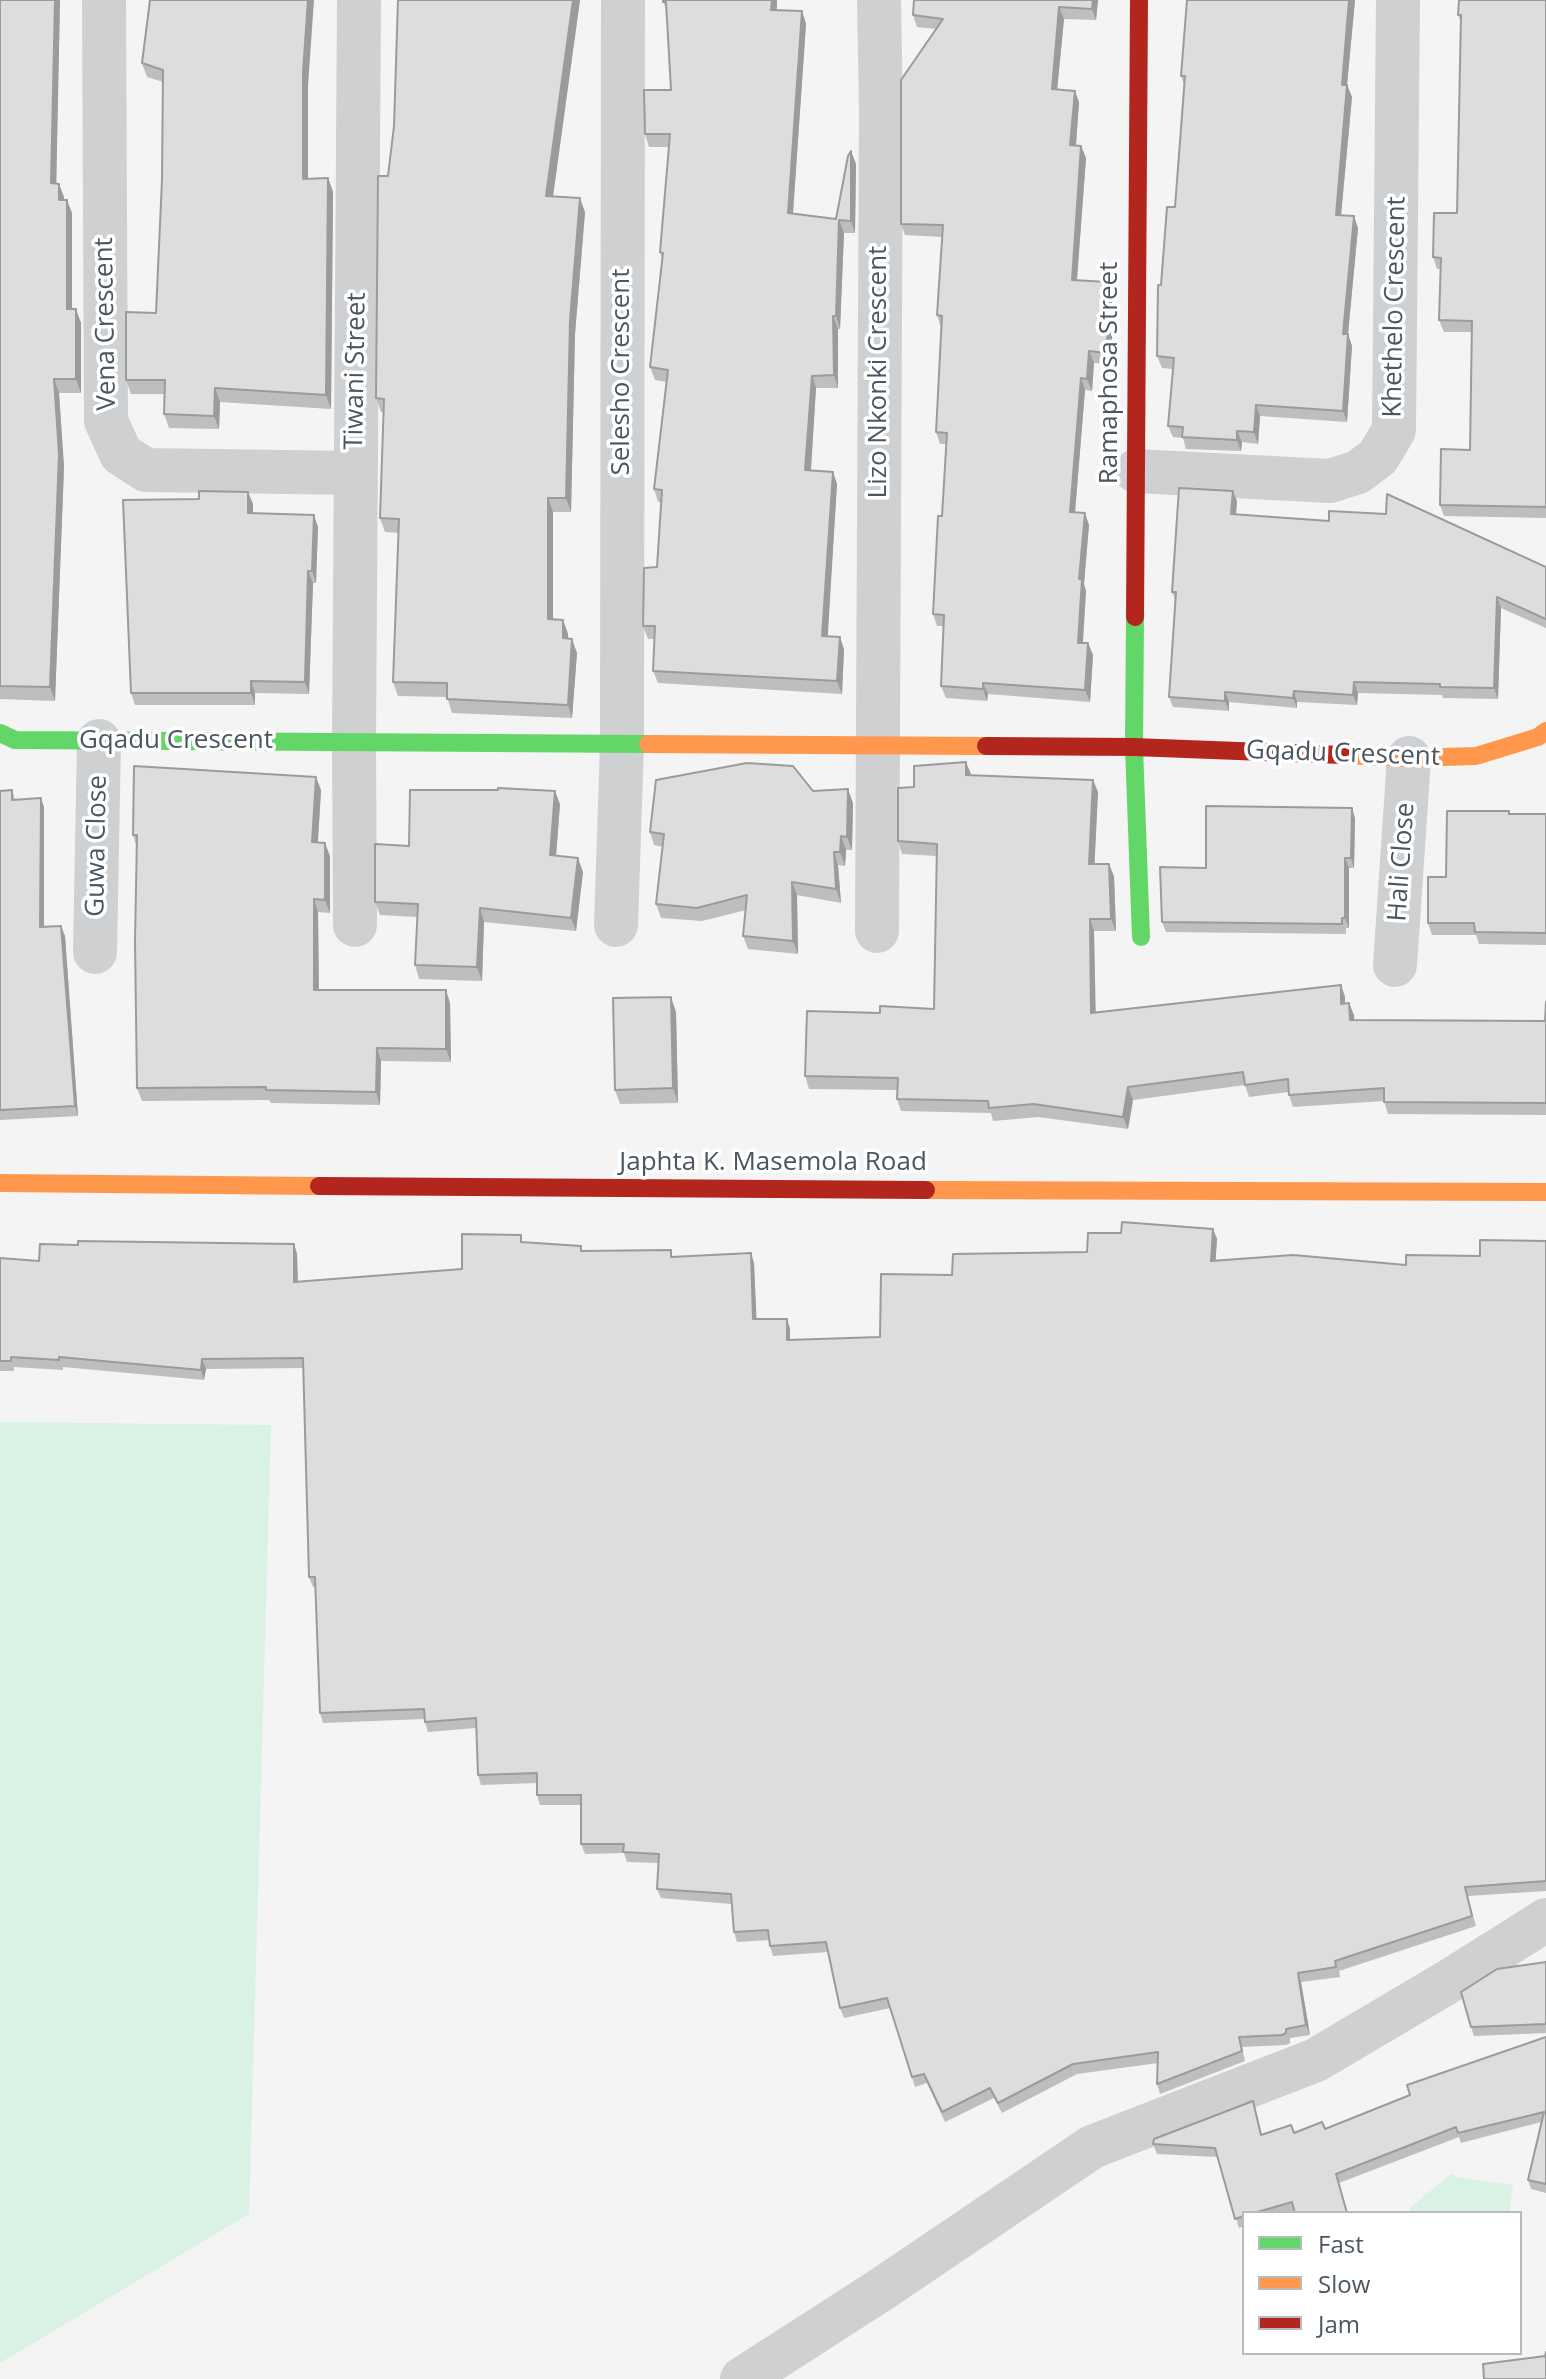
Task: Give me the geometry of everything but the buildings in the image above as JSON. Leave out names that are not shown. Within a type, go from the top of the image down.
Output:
[{"type":"street","name":"Vena Crescent","points":[[104,0],[106,421],[121,454],[146,470],[355,473]]},
{"type":"street","name":"Tiwani Street","points":[[354,742],[359,0]]},
{"type":"street","name":"Selesho Crescent","points":[[622,744],[623,0]]},
{"type":"street","name":"Lizo Nkonki Crescent","points":[[878,745],[879,0]]},
{"type":"street","name":"Ramaphosa Street","points":[[1134,747],[1139,0]]},
{"type":"street","name":"Khethelo Crescent","points":[[1136,471],[1330,481],[1358,472],[1378,457],[1394,430],[1398,0]]},
{"type":"street","name":"Gqadu Crescent","points":[[0,733],[15,740],[1134,747],[1409,758],[1476,756],[1538,737],[1546,731]]},
{"type":"street","name":"Guwa Close","points":[[95,952],[99,741]]},
{"type":"street","points":[[354,742],[355,925]]},
{"type":"street","points":[[616,925],[622,744]]},
{"type":"street","points":[[877,931],[878,745]]},
{"type":"street","points":[[1134,747],[1141,937]]},
{"type":"street","name":"Hali Close","points":[[1395,965],[1409,758]]},
{"type":"street","name":"Japhta K. Masemola Road","points":[[0,1183],[1546,1192]]},
{"type":"street","points":[[742,2379],[1092,2147],[1316,2060],[1546,1920]]},
{"type":"green space","points":[[0,1422],[271,1425],[249,2214],[0,2363]]},
{"type":"green space","points":[[1451,2174],[1513,2185],[1509,2211],[1410,2211]]},
{"type":"traffic: fast","points":[[1135,617],[1134,747],[1141,937]]},
{"type":"traffic: fast","points":[[0,733],[15,740],[648,744]]},
{"type":"traffic: slow","points":[[1342,755],[1409,758],[1476,756],[1538,737],[1546,731]]},
{"type":"traffic: slow","points":[[648,744],[986,746]]},
{"type":"traffic: slow","points":[[0,1183],[319,1186]]},
{"type":"traffic: slow","points":[[926,1190],[1546,1192]]},
{"type":"traffic: jam","points":[[1135,617],[1139,0]]},
{"type":"traffic: jam","points":[[986,746],[1134,747],[1342,755]]},
{"type":"traffic: jam","points":[[319,1186],[926,1190]]}]
